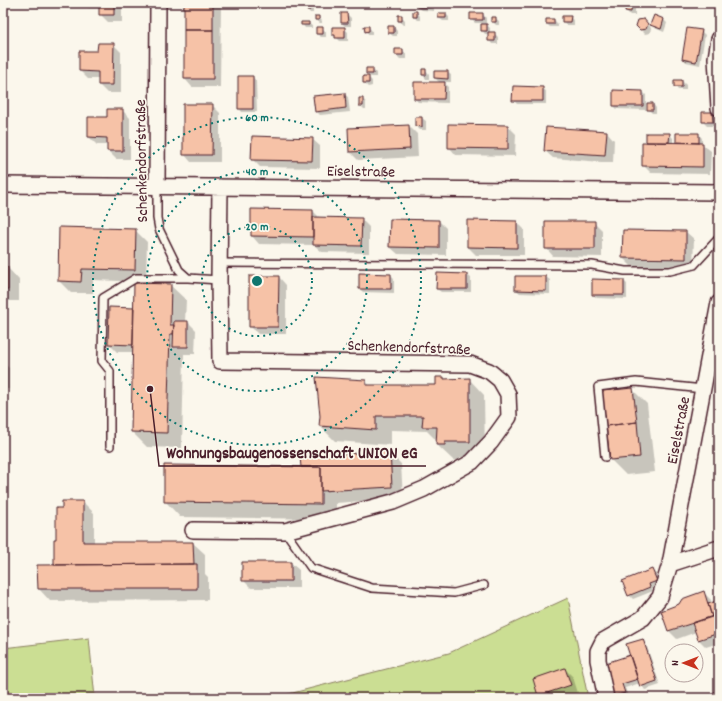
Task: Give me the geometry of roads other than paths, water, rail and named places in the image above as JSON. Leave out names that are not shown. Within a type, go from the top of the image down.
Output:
[{"type":"street","name":"Schenkendorfstraße","points":[[157,186],[158,3]]},
{"type":"street","points":[[719,40],[716,58],[719,108]]},
{"type":"street","name":"Eiselstraße","points":[[3,185],[719,192]]},
{"type":"street","name":"Schenkendorfstraße","points":[[193,530],[285,531],[393,502],[424,489],[472,462],[492,442],[509,417],[508,394],[500,380],[489,371],[470,364],[220,361],[220,187]]},
{"type":"street","name":"Eiselstraße","points":[[606,698],[598,660],[598,651],[603,641],[643,618],[660,597],[670,564],[719,303]]},
{"type":"street","points":[[670,564],[719,548]]},
{"type":"lane","name":"Schenkendorfstraße","points":[[157,186],[157,218],[159,229],[179,270],[188,278]]},
{"type":"lane","points":[[219,263],[592,266],[625,271],[670,271],[694,265],[719,238]]},
{"type":"lane","points":[[110,446],[110,371],[102,361],[103,298],[136,278],[188,278],[219,280]]},
{"type":"lane","points":[[605,457],[598,387],[636,382],[703,389]]},
{"type":"lane","points":[[285,531],[311,568],[372,588],[454,593],[484,585]]},
{"type":"place","name":"Wohnungsbaugenossenschaft UNION eG","points":[[150,389]]}]
